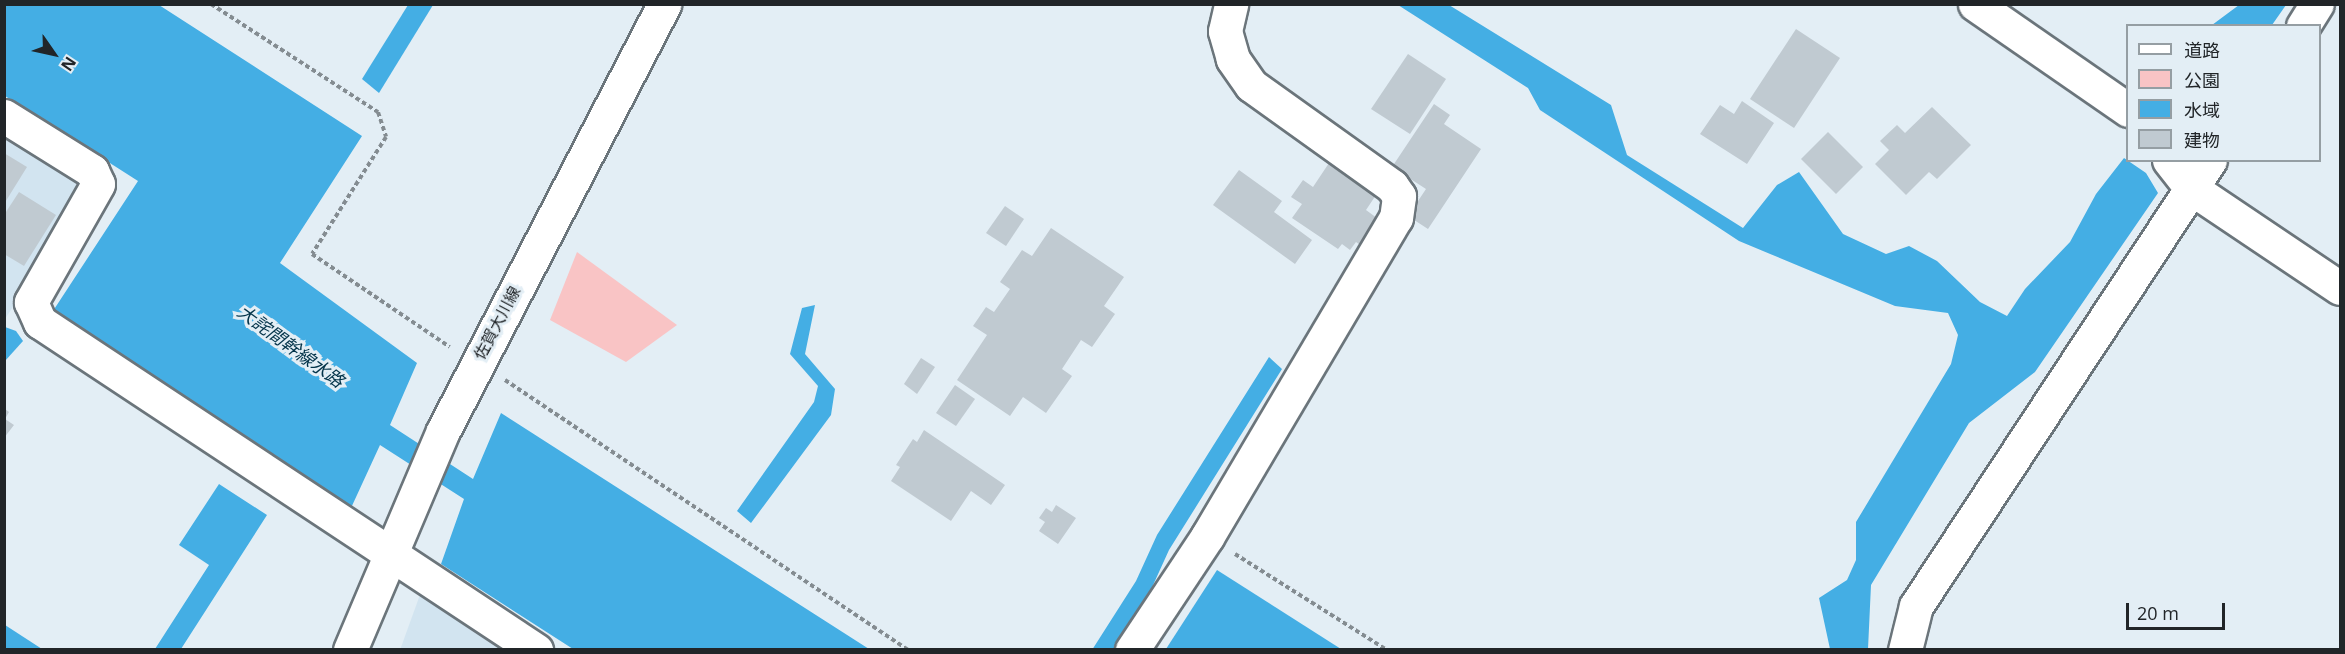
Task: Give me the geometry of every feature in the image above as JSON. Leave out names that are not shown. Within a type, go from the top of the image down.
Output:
[{"type":"street","name":"佐賀大川線","points":[[350,650],[442,431],[664,4]]},
{"type":"street","points":[[1132,650],[1207,537],[1396,218],[1399,196],[1382,177],[1251,85],[1233,59],[1225,31],[1231,4]]},
{"type":"street","points":[[1975,4],[2126,109]]},
{"type":"street","points":[[2304,24],[2317,4]]},
{"type":"street","points":[[4,116],[92,171],[98,184],[31,302],[40,322],[536,650]]},
{"type":"street","points":[[2171,162],[2191,188],[2340,288]]},
{"type":"street","points":[[1905,650],[1916,606],[2209,162]]},
{"type":"path","points":[[1207,537],[1387,650]]},
{"type":"shaded area","points":[[5,132],[81,179],[87,192],[5,319]]},
{"type":"shaded area","points":[[421,592],[510,650],[400,650]]},
{"type":"green space","points":[[577,252],[677,325],[626,362],[550,320]]},
{"type":"water","points":[[2239,4],[2286,5],[2273,24],[2213,24]]},
{"type":"water","name":"大詫間幹線水路","points":[[4,5],[159,5],[362,136],[280,263],[417,363],[390,425],[473,479],[501,413],[869,649],[573,649],[441,564],[464,499],[380,445],[351,508],[51,314],[138,181],[5,96]]},
{"type":"water","points":[[408,5],[433,5],[379,93],[362,79]]},
{"type":"water","points":[[1398,5],[1449,5],[1611,105],[1627,155],[1743,228],[1777,185],[1799,172],[1843,234],[1886,254],[1909,246],[1937,261],[1980,302],[2007,316],[2025,289],[2070,242],[2096,194],[2124,158],[2126,162],[2130,162],[2146,173],[2158,193],[2035,372],[1969,423],[1871,585],[1868,649],[1830,649],[1819,598],[1847,580],[1856,560],[1856,522],[1951,364],[1958,335],[1948,313],[1895,306],[1739,241],[1540,110],[1528,88]]},
{"type":"water","points":[[815,305],[805,354],[835,389],[831,415],[751,523],[737,511],[814,402],[818,386],[790,354],[802,308]]},
{"type":"water","points":[[5,327],[16,331],[23,341],[5,361]]},
{"type":"water","points":[[1269,357],[1282,369],[1169,550],[1149,594],[1114,649],[1092,650],[1136,581],[1157,535]]},
{"type":"water","points":[[219,484],[267,515],[181,649],[155,649],[209,565],[179,545]]},
{"type":"water","points":[[1217,570],[1341,649],[1166,649]]},
{"type":"water","points":[[5,625],[42,649],[5,649]]},
{"type":"building","points":[[1796,29],[1840,58],[1794,128],[1750,99]]},
{"type":"building","points":[[1408,54],[1446,79],[1410,134],[1371,109]]},
{"type":"building","points":[[1742,101],[1774,123],[1747,164],[1700,134],[1720,105],[1734,114]]},
{"type":"building","points":[[1434,104],[1450,115],[1444,124],[1481,149],[1428,229],[1408,216],[1426,189],[1392,167]]},
{"type":"building","points":[[1932,107],[1971,145],[1937,179],[1929,172],[1906,195],[1875,164],[1889,150],[1880,141],[1897,125],[1905,133]]},
{"type":"building","points":[[1828,132],[1863,167],[1836,194],[1801,159]]},
{"type":"building","points":[[4,153],[27,167],[4,204]]},
{"type":"building","points":[[1331,160],[1378,192],[1366,210],[1381,221],[1363,247],[1356,242],[1350,250],[1342,244],[1338,249],[1292,218],[1302,204],[1291,197],[1303,180],[1313,187]]},
{"type":"building","points":[[1239,170],[1282,201],[1274,212],[1312,240],[1295,264],[1213,205]]},
{"type":"building","points":[[19,192],[56,215],[24,266],[4,254],[4,215]]},
{"type":"building","points":[[1005,206],[1024,219],[1006,246],[986,233]]},
{"type":"building","points":[[1051,228],[1124,277],[1104,306],[1115,314],[1092,347],[1081,340],[1062,369],[1072,376],[1046,413],[1023,397],[1010,416],[957,380],[987,335],[973,326],[986,307],[994,312],[1010,289],[1000,282],[1022,250],[1032,256]]},
{"type":"building","points":[[921,358],[935,367],[917,394],[904,384]]},
{"type":"building","points":[[955,385],[975,399],[956,426],[936,413]]},
{"type":"building","points":[[5,409],[9,412],[5,419],[14,425],[4,438]]},
{"type":"building","points":[[924,430],[1005,485],[991,505],[971,491],[951,521],[891,481],[900,467],[896,465],[913,439],[917,442]]},
{"type":"building","points":[[1056,505],[1076,518],[1058,544],[1039,531],[1045,522],[1039,518],[1046,508],[1052,512]]}]
